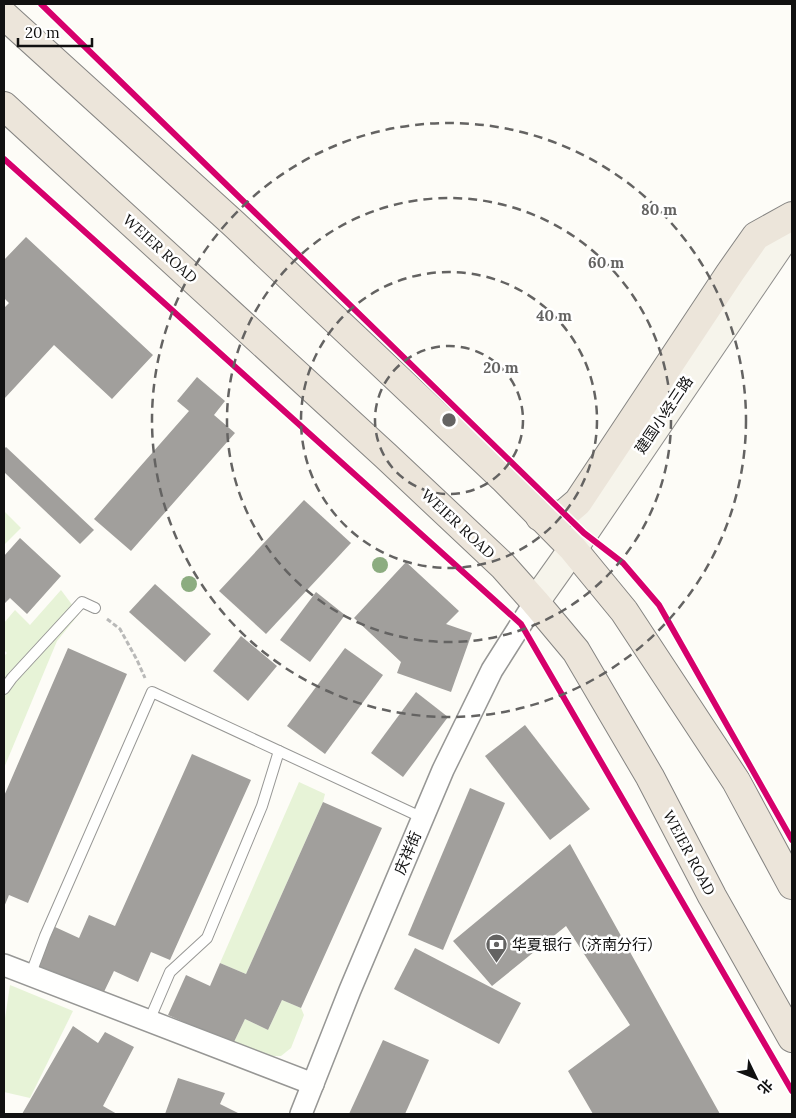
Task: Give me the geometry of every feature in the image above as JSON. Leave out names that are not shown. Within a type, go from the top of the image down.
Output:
[{"type":"highway","points":[[4,15],[241,231],[503,478],[573,549],[624,611],[736,781],[792,885]]},
{"type":"highway","name":"WEIER ROAD","points":[[4,106],[386,456],[503,566],[535,602],[576,651],[650,778],[712,896],[792,1038]]},
{"type":"highway","points":[[540,517],[564,514],[578,502],[740,280],[756,236],[792,216]]},
{"type":"main road","name":"建国小经三路","points":[[535,602],[573,549],[740,280],[792,227]]},
{"type":"street","name":"庆祥街","points":[[301,1114],[350,990],[443,770],[492,670],[535,602]]},
{"type":"street","points":[[4,966],[313,1084]]},
{"type":"lane","points":[[4,689],[82,602],[95,608]]},
{"type":"lane","points":[[30,976],[45,936],[152,692],[423,818]]},
{"type":"lane","points":[[149,1021],[170,972],[207,938],[262,806],[279,751]]},
{"type":"path","points":[[95,608],[120,629],[138,660],[152,692]]},
{"type":"green space","points":[[4,511],[21,528],[4,545]]},
{"type":"green space","points":[[61,590],[79,614],[57,641],[4,768],[4,656],[7,653],[4,650],[4,623],[15,610],[30,625]]},
{"type":"green space","points":[[299,782],[325,794],[323,802],[246,974],[220,963]]},
{"type":"green space","points":[[10,985],[73,1011],[30,1098],[4,1092],[4,1025]]},
{"type":"green space","points":[[282,1000],[301,1008],[304,1015],[291,1048],[281,1056],[273,1056],[233,1044],[245,1019],[268,1030]]},
{"type":"building","points":[[26,237],[153,355],[112,399],[54,345],[4,399],[4,308],[9,303],[4,298],[4,260]]},
{"type":"building","points":[[197,377],[225,401],[214,415],[235,433],[131,551],[94,519],[189,411],[177,401]]},
{"type":"building","points":[[6,447],[94,530],[80,544],[4,472],[4,449]]},
{"type":"building","points":[[304,500],[351,543],[266,634],[219,591]]},
{"type":"building","points":[[20,538],[61,576],[27,614],[10,598],[4,604],[4,556]]},
{"type":"building","points":[[406,562],[459,611],[446,624],[472,633],[451,692],[397,673],[401,662],[354,618]]},
{"type":"building","points":[[155,584],[211,634],[185,662],[129,612]]},
{"type":"building","points":[[316,592],[345,615],[310,662],[280,640]]},
{"type":"building","points":[[241,636],[277,666],[248,701],[213,671]]},
{"type":"building","points":[[68,648],[127,674],[28,903],[9,895],[4,907],[4,796]]},
{"type":"building","points":[[345,648],[383,675],[325,754],[287,726]]},
{"type":"building","points":[[416,692],[448,717],[403,777],[371,753]]},
{"type":"building","points":[[525,725],[590,809],[550,840],[485,756]]},
{"type":"building","points":[[192,754],[251,780],[170,960],[151,952],[138,982],[114,971],[102,996],[37,967],[55,927],[79,938],[89,915],[115,926]]},
{"type":"building","points":[[470,788],[505,803],[443,950],[408,935]]},
{"type":"building","points":[[323,802],[382,828],[301,1008],[282,1000],[268,1030],[245,1019],[233,1044],[168,1015],[186,975],[210,986],[220,963],[246,974]]},
{"type":"building","name":"华夏银行（济南分行）","points":[[570,844],[720,1114],[593,1114],[568,1071],[630,1025],[566,926],[492,986],[453,941]]},
{"type":"building","points":[[415,948],[521,1003],[499,1044],[394,989]]},
{"type":"building","points":[[73,1026],[98,1043],[105,1032],[134,1047],[103,1106],[117,1114],[22,1114]]},
{"type":"building","points":[[383,1040],[429,1060],[405,1114],[349,1114]]},
{"type":"building","points":[[178,1078],[225,1093],[220,1104],[240,1114],[165,1114]]},
{"type":"cycle path","points":[[41,4],[584,533],[623,563],[659,605],[792,840]]},
{"type":"cycle path","points":[[4,159],[521,624],[792,1091]]},
{"type":"place","name":"华夏银行（济南分行）","points":[[496,964]]}]
